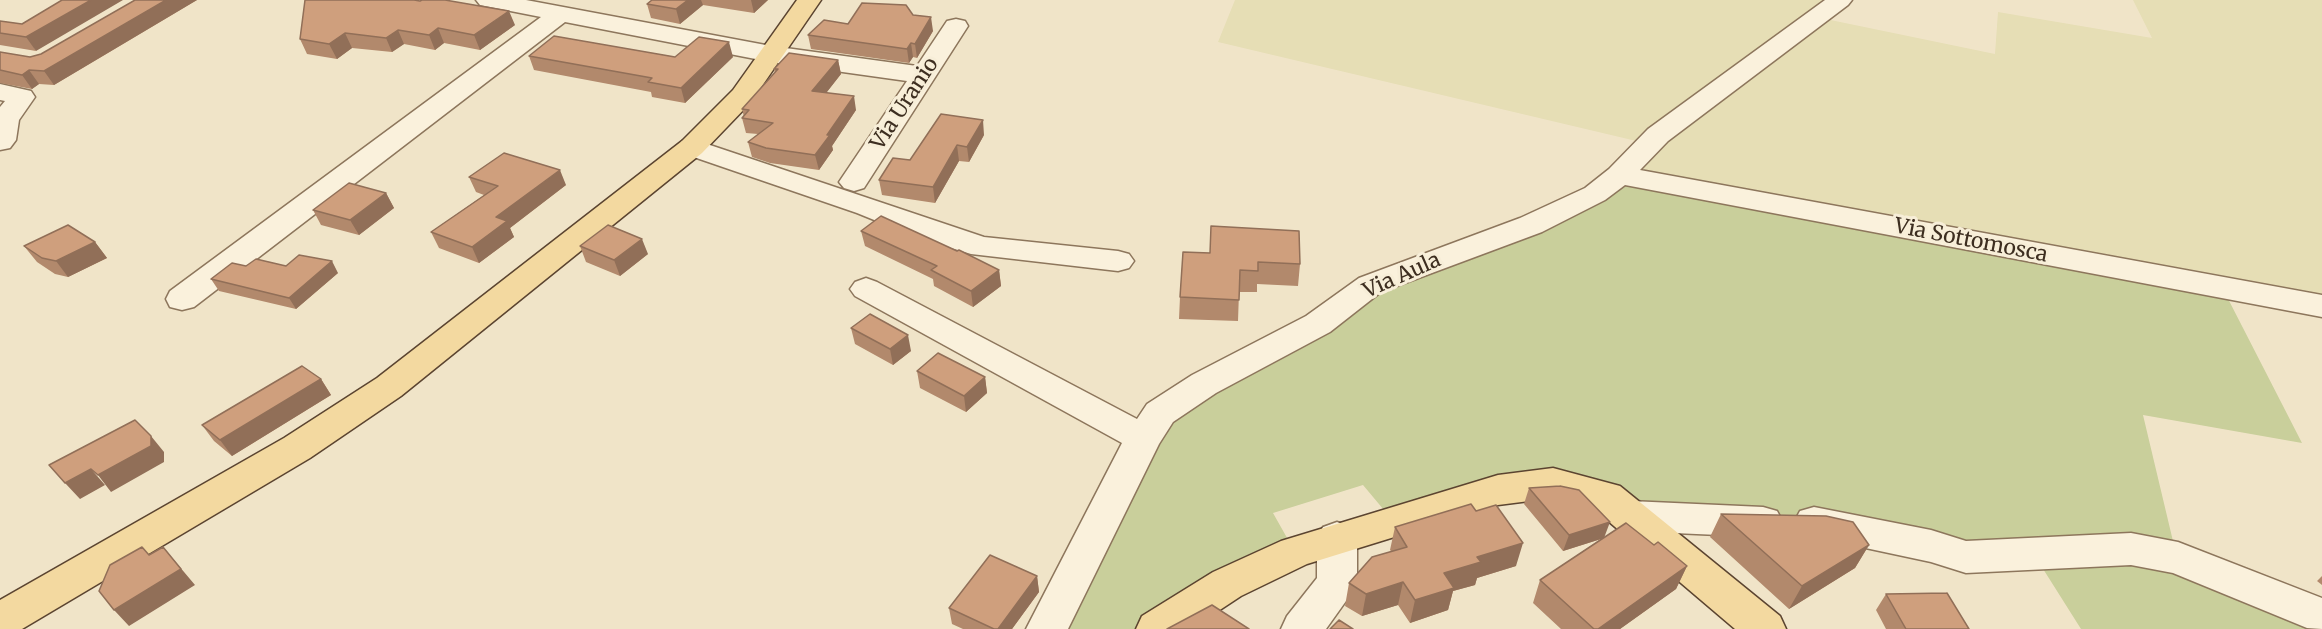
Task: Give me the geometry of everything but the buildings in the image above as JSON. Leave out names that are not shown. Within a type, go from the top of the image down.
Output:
[{"type":"main road","points":[[0,621],[297,448],[389,387],[692,147],[742,96],[809,0]]},
{"type":"main road","points":[[1156,629],[1227,584],[1295,552],[1498,490],[1553,483],[1606,497],[1765,629]]},
{"type":"street","points":[[488,0],[771,54],[923,75]]},
{"type":"street","name":"Via Aula","points":[[1047,629],[1143,438],[1160,413],[1204,384],[1318,324],[1370,285],[1531,225],[1595,194],[1619,175],[1658,135],[1840,0]]},
{"type":"street","points":[[182,299],[562,13]]},
{"type":"street","name":"Via Uranio","points":[[854,182],[956,26]]},
{"type":"street","points":[[0,92],[22,97],[5,119],[0,142]]},
{"type":"street","points":[[692,147],[932,232],[982,247],[1118,261]]},
{"type":"street","name":"Via Sottomosca","points":[[1619,175],[2322,306]]},
{"type":"street","points":[[866,289],[1074,403],[1143,438]]},
{"type":"street","points":[[1630,516],[1778,523],[1814,522],[1931,546],[1965,557],[2131,549],[2178,558],[2322,616]]},
{"type":"street","points":[[1302,629],[1338,582],[1337,538]]},
{"type":"shaded area","points":[[1235,0],[1840,0],[1816,17],[1995,54],[1998,12],[2152,38],[2133,0],[2322,0],[2322,306],[1619,175],[1649,144],[1218,42]]},
{"type":"green space","points":[[1619,175],[2223,289],[2302,443],[2143,415],[2177,558],[2322,616],[2322,629],[2081,629],[2033,553],[1630,516],[1553,483],[1394,522],[1363,485],[1273,513],[1295,552],[1161,629],[1047,629],[1143,438],[1370,285]]}]
